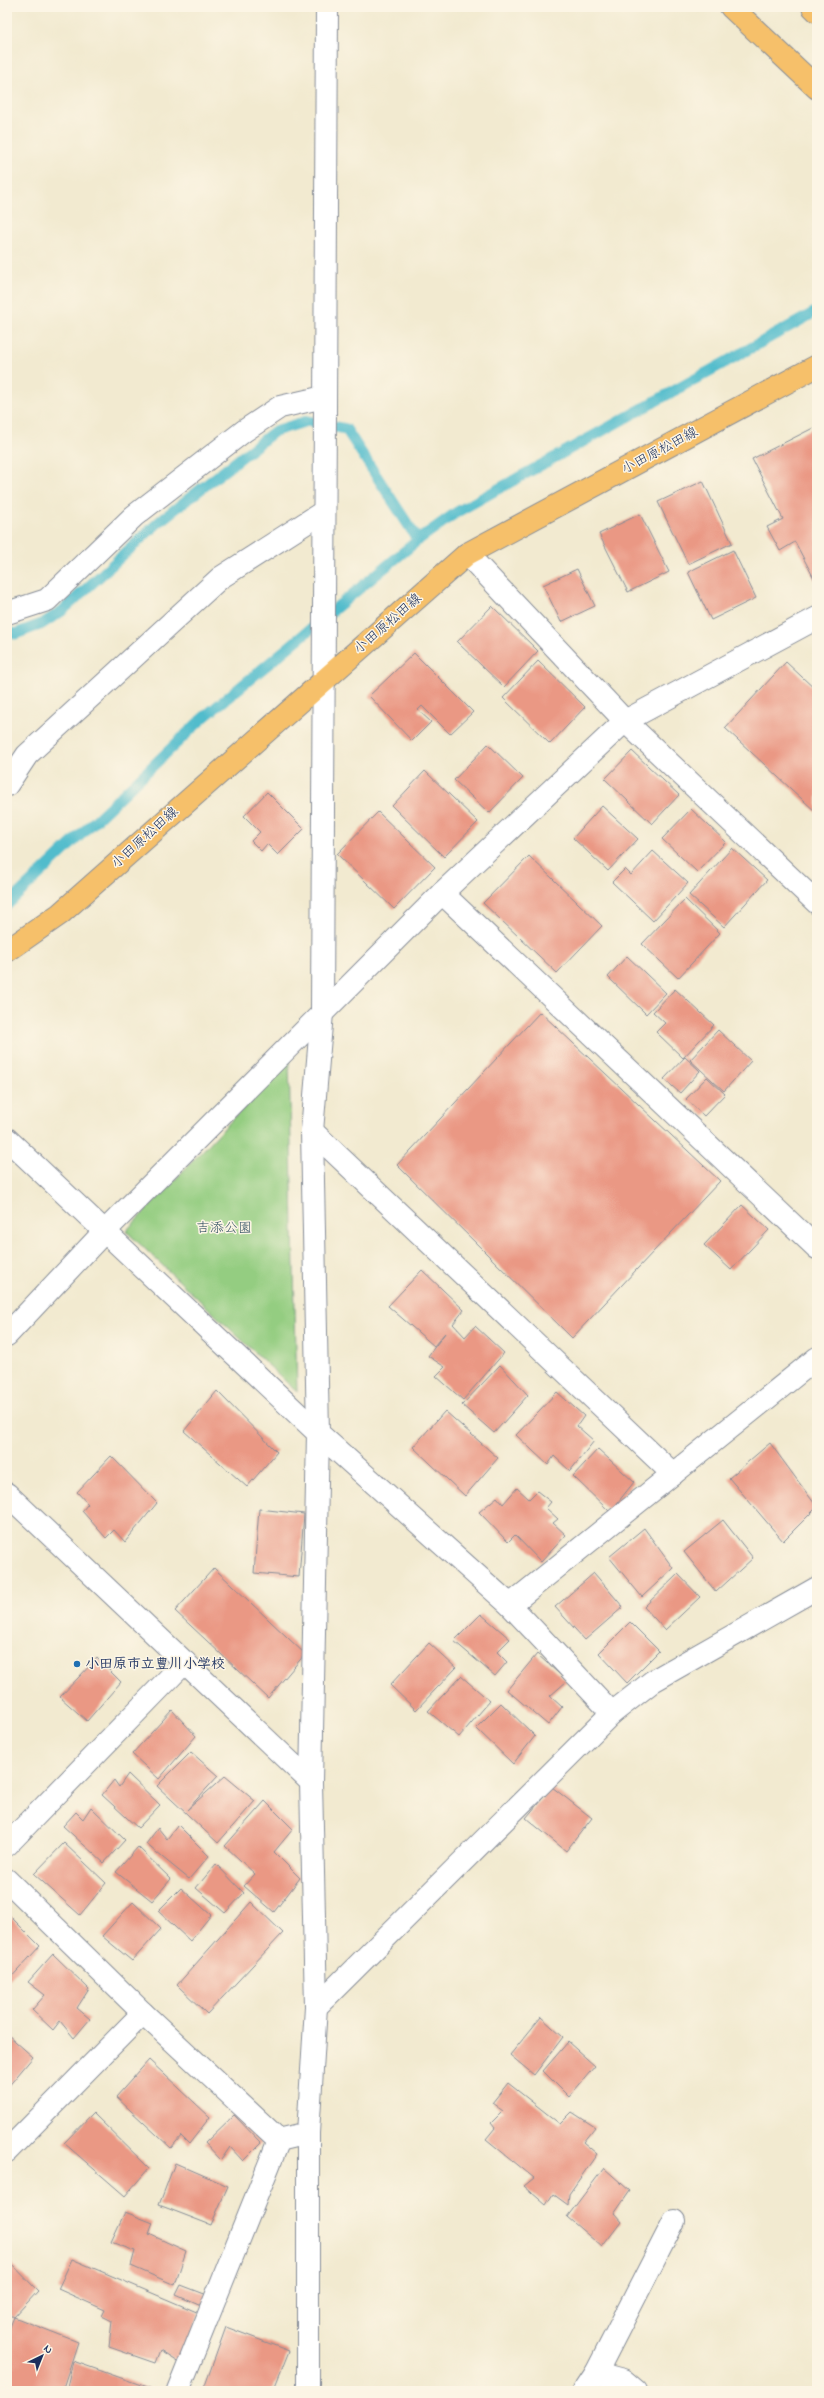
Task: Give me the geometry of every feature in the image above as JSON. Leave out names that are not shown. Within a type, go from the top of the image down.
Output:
[{"type":"main road","points":[[731,7],[817,88]]},
{"type":"main road","points":[[813,7],[817,10]]},
{"type":"main road","name":"小田原松田線","points":[[7,951],[60,914],[467,554],[817,366]]},
{"type":"street","points":[[308,2391],[308,2133],[316,2006],[311,1782],[318,1432],[312,1131],[322,1013],[325,679],[323,631],[323,512],[327,7]]},
{"type":"street","points":[[7,613],[47,600],[134,516],[244,431],[280,407],[324,403]]},
{"type":"street","points":[[7,785],[27,755],[220,578],[323,512]]},
{"type":"street","points":[[467,554],[625,721],[817,903]]},
{"type":"street","points":[[7,1335],[104,1232],[442,893],[625,721],[817,618]]},
{"type":"street","points":[[442,893],[817,1248]]},
{"type":"street","points":[[312,1131],[673,1474]]},
{"type":"street","points":[[7,1138],[104,1232],[318,1432],[510,1605],[612,1713]]},
{"type":"street","points":[[510,1605],[817,1358]]},
{"type":"street","points":[[7,1494],[311,1782]]},
{"type":"street","points":[[316,2006],[612,1713],[653,1681],[817,1588]]},
{"type":"street","points":[[7,1845],[185,1662]]},
{"type":"street","points":[[7,1880],[143,2013],[279,2140]]},
{"type":"street","points":[[7,2151],[143,2013]]},
{"type":"street","points":[[279,2140],[308,2133]]},
{"type":"street","points":[[178,2391],[279,2140]]},
{"type":"street","points":[[584,2391],[596,2373],[674,2221]]},
{"type":"street","points":[[596,2373],[623,2380],[636,2391]]},
{"type":"green space","name":"吉添公園","points":[[289,1060],[297,1392],[126,1231]]},
{"type":"building","points":[[817,426],[817,584],[795,542],[780,551],[767,527],[783,519],[752,459]]},
{"type":"building","points":[[703,481],[732,543],[688,564],[658,502]]},
{"type":"building","points":[[640,514],[669,572],[628,592],[599,534]]},
{"type":"building","points":[[733,550],[756,598],[711,620],[688,572]]},
{"type":"building","points":[[577,569],[595,606],[561,622],[543,585]]},
{"type":"building","points":[[492,606],[538,651],[504,687],[457,642]]},
{"type":"building","points":[[414,653],[473,712],[450,734],[422,706],[418,710],[431,722],[412,741],[369,696]]},
{"type":"building","points":[[538,661],[585,707],[550,744],[503,698]]},
{"type":"building","points":[[786,662],[817,691],[817,813],[725,728]]},
{"type":"building","points":[[488,744],[523,778],[489,813],[454,780]]},
{"type":"building","points":[[632,751],[679,795],[652,824],[605,779]]},
{"type":"building","points":[[425,771],[478,822],[444,857],[392,806]]},
{"type":"building","points":[[267,792],[304,829],[278,855],[267,844],[261,851],[251,841],[260,832],[244,816]]},
{"type":"building","points":[[602,806],[638,839],[608,871],[573,838]]},
{"type":"building","points":[[691,809],[726,842],[697,872],[662,839]]},
{"type":"building","points":[[378,812],[435,867],[394,909],[337,854]]},
{"type":"building","points":[[732,848],[767,880],[724,927],[689,895]]},
{"type":"building","points":[[653,851],[688,883],[653,921],[612,882],[625,869],[631,875]]},
{"type":"building","points":[[529,856],[602,926],[557,973],[483,903]]},
{"type":"building","points":[[685,899],[720,933],[678,978],[642,944]]},
{"type":"building","points":[[627,956],[666,993],[646,1014],[608,977]]},
{"type":"building","points":[[675,989],[714,1025],[683,1058],[656,1032],[665,1023],[653,1012]]},
{"type":"building","points":[[540,1012],[720,1181],[572,1338],[397,1165]]},
{"type":"building","points":[[718,1030],[751,1061],[724,1091],[690,1060]]},
{"type":"building","points":[[685,1057],[700,1071],[680,1093],[664,1079]]},
{"type":"building","points":[[707,1077],[725,1094],[704,1116],[686,1099]]},
{"type":"building","points":[[742,1205],[769,1230],[731,1270],[704,1245]]},
{"type":"building","points":[[422,1270],[464,1310],[453,1324],[465,1337],[475,1326],[504,1353],[463,1400],[436,1376],[445,1367],[428,1356],[445,1333],[434,1346],[388,1306]]},
{"type":"building","points":[[500,1365],[528,1395],[494,1433],[462,1405]]},
{"type":"building","points":[[217,1391],[277,1452],[247,1487],[184,1431]]},
{"type":"building","points":[[557,1392],[584,1416],[577,1426],[594,1441],[570,1471],[554,1456],[548,1465],[516,1435]]},
{"type":"building","points":[[445,1411],[498,1458],[465,1496],[413,1447]]},
{"type":"building","points":[[770,1443],[817,1507],[783,1541],[729,1478]]},
{"type":"building","points":[[598,1449],[634,1482],[610,1512],[573,1476]]},
{"type":"building","points":[[111,1456],[157,1503],[125,1542],[114,1530],[106,1538],[82,1511],[88,1504],[77,1492]]},
{"type":"building","points":[[517,1488],[529,1499],[537,1491],[551,1502],[546,1508],[558,1519],[553,1523],[566,1535],[541,1562],[515,1535],[508,1542],[479,1512],[497,1497],[503,1504]]},
{"type":"building","points":[[259,1509],[304,1514],[299,1577],[254,1573]]},
{"type":"building","points":[[723,1520],[753,1558],[716,1592],[684,1552]]},
{"type":"building","points":[[644,1528],[673,1568],[642,1597],[609,1557]]},
{"type":"building","points":[[214,1568],[305,1654],[268,1698],[175,1611]]},
{"type":"building","points":[[594,1573],[623,1607],[585,1640],[555,1607]]},
{"type":"building","points":[[678,1574],[700,1597],[665,1630],[644,1607]]},
{"type":"building","points":[[481,1614],[510,1639],[497,1652],[507,1662],[495,1676],[454,1641]]},
{"type":"building","points":[[630,1622],[659,1651],[627,1683],[599,1653]]},
{"type":"building","points":[[429,1643],[456,1668],[416,1710],[390,1685]]},
{"type":"building","points":[[537,1654],[567,1681],[550,1696],[562,1707],[548,1725],[507,1690]]},
{"type":"building","points":[[97,1658],[121,1682],[87,1721],[60,1697]]},
{"type":"building","points":[[461,1676],[490,1701],[459,1737],[428,1711]]},
{"type":"building","points":[[501,1703],[535,1736],[513,1764],[476,1728]]},
{"type":"building","points":[[172,1710],[196,1736],[159,1779],[132,1754]]},
{"type":"building","points":[[191,1752],[218,1776],[187,1810],[225,1776],[255,1801],[218,1843],[157,1786]]},
{"type":"building","points":[[128,1774],[160,1805],[138,1828],[102,1795],[114,1780],[119,1787]]},
{"type":"building","points":[[552,1787],[592,1818],[566,1851],[526,1818]]},
{"type":"building","points":[[265,1801],[293,1829],[274,1852],[300,1878],[274,1912],[244,1886],[255,1874],[225,1846]]},
{"type":"building","points":[[91,1807],[125,1840],[104,1863],[63,1826],[76,1812],[83,1819]]},
{"type":"building","points":[[178,1825],[209,1856],[189,1879],[146,1844],[158,1828],[167,1839]]},
{"type":"building","points":[[64,1843],[106,1883],[80,1915],[34,1874]]},
{"type":"building","points":[[138,1847],[171,1879],[152,1901],[116,1872]]},
{"type":"building","points":[[216,1864],[244,1893],[225,1913],[196,1888]]},
{"type":"building","points":[[181,1888],[211,1915],[190,1941],[158,1911]]},
{"type":"building","points":[[133,1902],[161,1929],[132,1961],[102,1936]]},
{"type":"building","points":[[251,1902],[283,1933],[207,2014],[177,1985]]},
{"type":"building","points":[[7,1913],[40,1946],[7,1982]]},
{"type":"building","points":[[53,1954],[89,1989],[77,2008],[90,2019],[74,2038],[60,2021],[53,2030],[32,2010],[45,1995],[28,1982]]},
{"type":"building","points":[[541,2017],[563,2037],[534,2075],[510,2055]]},
{"type":"building","points":[[7,2034],[33,2057],[7,2088]]},
{"type":"building","points":[[568,2042],[595,2066],[569,2097],[543,2071]]},
{"type":"building","points":[[149,2060],[210,2117],[189,2144],[181,2136],[171,2148],[116,2097]]},
{"type":"building","points":[[508,2083],[560,2124],[572,2112],[595,2127],[583,2142],[597,2154],[569,2194],[568,2205],[553,2194],[546,2205],[524,2186],[534,2178],[486,2139],[495,2128],[491,2123],[503,2111],[492,2103]]},
{"type":"building","points":[[93,2113],[149,2168],[125,2196],[64,2143]]},
{"type":"building","points":[[234,2115],[261,2143],[243,2161],[230,2147],[221,2160],[205,2143]]},
{"type":"building","points":[[175,2163],[228,2186],[211,2225],[159,2205]]},
{"type":"building","points":[[604,2168],[630,2191],[614,2214],[621,2222],[602,2247],[567,2217]]},
{"type":"building","points":[[125,2212],[153,2223],[149,2234],[186,2251],[175,2285],[131,2266],[135,2251],[111,2242]]},
{"type":"building","points":[[7,2259],[38,2291],[14,2317],[7,2313]]},
{"type":"building","points":[[72,2259],[199,2313],[182,2364],[160,2350],[155,2363],[109,2347],[112,2321],[102,2316],[105,2310],[58,2289]]},
{"type":"building","points":[[181,2285],[207,2295],[201,2306],[176,2295]]},
{"type":"building","points":[[14,2317],[78,2342],[62,2391],[7,2391],[7,2334]]},
{"type":"building","points":[[226,2327],[289,2351],[273,2391],[203,2391]]},
{"type":"building","points":[[73,2361],[158,2391],[66,2391]]},
{"type":"waterway","points":[[7,905],[203,718],[418,540],[457,512],[817,311]]},
{"type":"waterway","points":[[7,632],[15,634],[42,624],[62,611],[160,521],[275,431],[307,421],[346,429],[418,540]]},
{"type":"place","name":"小田原市立豊川小学校","points":[[77,1664]]}]
